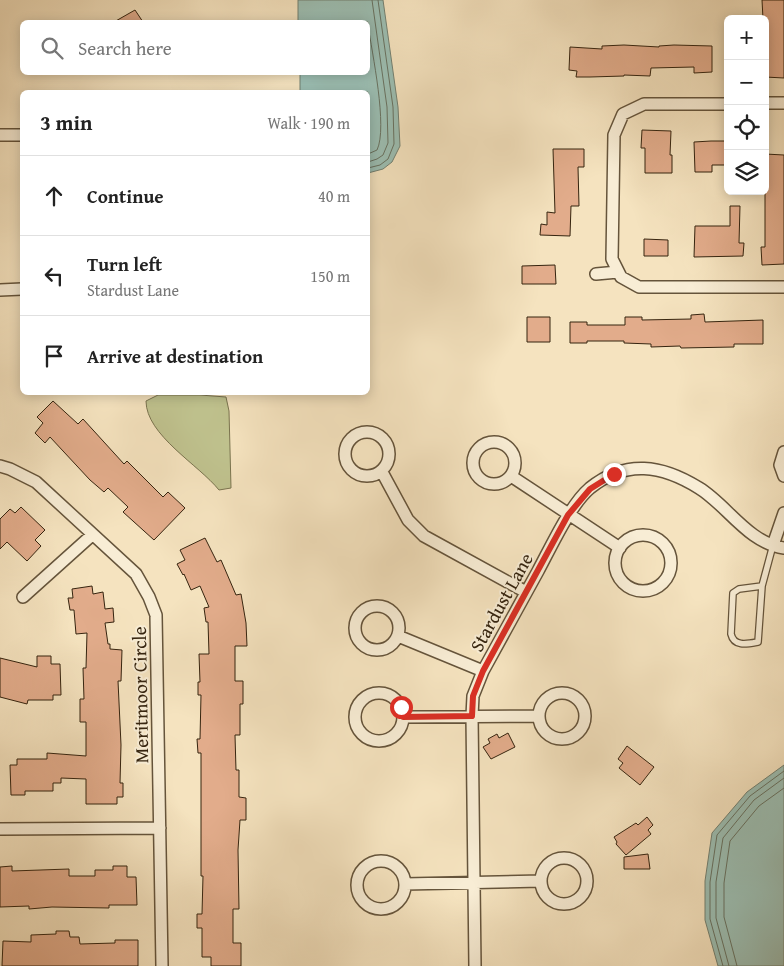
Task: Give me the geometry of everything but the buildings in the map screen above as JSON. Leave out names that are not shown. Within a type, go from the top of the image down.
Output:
[{"type":"street","points":[[769,103],[784,103]]},
{"type":"street","points":[[724,104],[644,104],[623,114],[614,135],[612,259],[621,277],[639,287],[784,287]]},
{"type":"street","points":[[0,135],[20,135]]},
{"type":"street","points":[[596,274],[618,272]]},
{"type":"street","points":[[0,290],[20,289]]},
{"type":"street","points":[[784,452],[780,465],[784,476]]},
{"type":"street","name":"Meritmoor Circle","points":[[0,466],[36,482],[136,574],[149,597],[156,615],[162,966]]},
{"type":"street","name":"Stardust Lane","points":[[475,966],[473,696],[483,671],[568,515],[590,489],[614,474],[644,467],[675,474],[701,489],[750,533],[778,546]]},
{"type":"street","points":[[382,472],[408,520],[424,536],[526,592]]},
{"type":"street","points":[[511,476],[620,548]]},
{"type":"street","points":[[778,546],[784,514]]},
{"type":"street","points":[[23,597],[92,535]]},
{"type":"street","points":[[648,535],[658,539],[666,547],[671,557],[671,568],[667,578],[660,586],[650,591],[639,591],[628,587],[620,580],[616,570],[616,558],[620,548],[627,540],[637,536],[648,535]]},
{"type":"street","points":[[398,636],[483,671]]},
{"type":"street","points":[[562,692],[571,694],[579,699],[584,706],[586,716],[584,725],[579,732],[572,738],[563,739],[554,738],[546,732],[541,725],[539,716],[541,707],[546,699],[553,694],[562,692]]},
{"type":"street","points":[[379,693],[388,695],[396,700],[401,707],[403,717],[402,726],[396,734],[389,739],[380,741],[370,739],[362,734],[357,727],[355,717],[357,708],[362,700],[370,695],[379,693]]},
{"type":"street","points":[[403,717],[539,716]]},
{"type":"street","points":[[0,829],[160,828]]},
{"type":"street","points":[[564,857],[573,859],[580,864],[586,871],[588,880],[586,889],[581,897],[574,902],[565,904],[556,903],[548,898],[543,890],[541,881],[542,872],[547,865],[555,859],[564,857]]},
{"type":"street","points":[[380,860],[390,862],[398,867],[403,875],[405,884],[404,894],[398,902],[390,907],[381,909],[372,907],[364,902],[359,894],[357,885],[358,876],[364,868],[371,862],[380,860]]},
{"type":"street","points":[[405,884],[474,884],[541,881]]},
{"type":"lane","points":[[762,586],[738,589],[733,593],[731,634],[732,639],[736,642],[744,644],[758,642],[762,586],[778,546]]},
{"type":"green space","points":[[158,395],[226,397],[229,411],[231,488],[219,490],[164,438],[148,414],[146,401]]},
{"type":"water","points":[[298,0],[383,0],[398,107],[400,146],[392,162],[383,169],[370,172],[370,90],[300,90],[300,75],[370,75],[370,20],[298,20]]},
{"type":"water","points":[[784,765],[784,966],[718,966],[705,920],[705,881],[712,833],[747,792]]},
{"type":"route","points":[[401,707],[403,717],[472,716],[473,696],[483,671],[568,515],[590,489],[614,474]]}]
